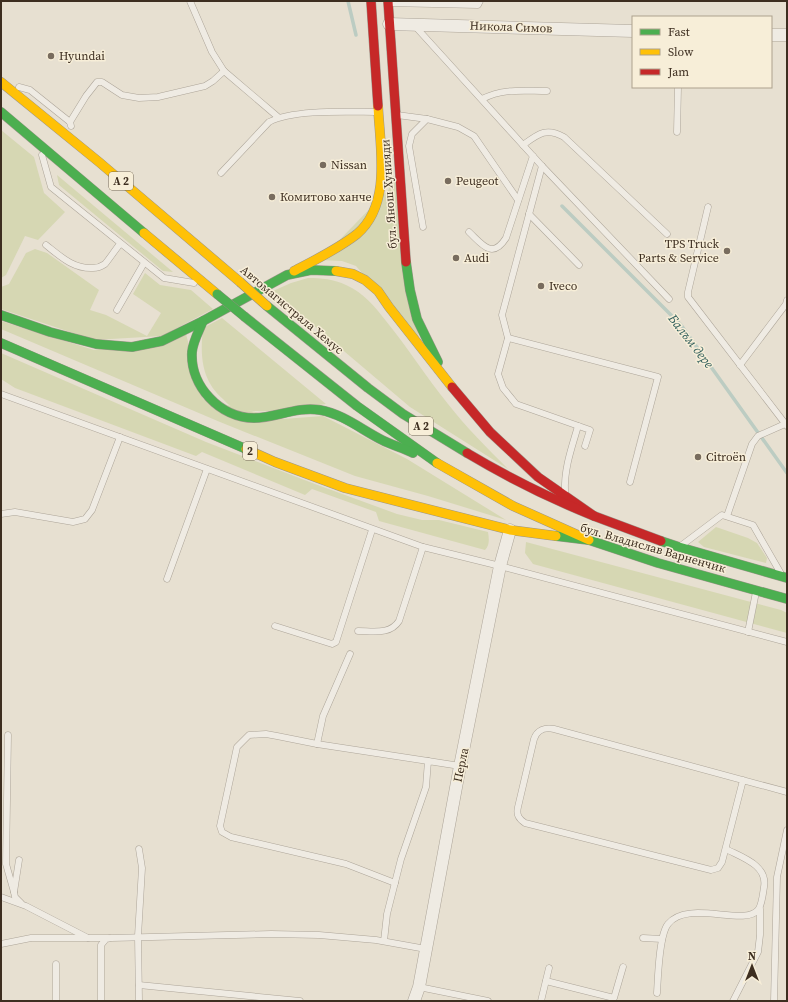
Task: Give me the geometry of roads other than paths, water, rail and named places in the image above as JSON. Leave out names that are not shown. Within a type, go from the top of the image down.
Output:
[{"type":"main road","name":"бул. Янош Хунияди","points":[[1,315],[50,332],[96,344],[132,346],[162,341],[203,321],[334,250],[358,233],[371,217],[378,202],[382,181],[379,112],[371,1]]},
{"type":"main road","name":"бул. Янош Хунияди","points":[[388,2],[404,242],[410,290],[418,319],[445,379]]},
{"type":"main road","name":"Автомагистрала Хемус","points":[[1,81],[267,306],[368,388],[403,414],[497,471],[550,498],[594,516]]},
{"type":"main road","name":"A 2","points":[[1,112],[217,294],[357,406],[432,460],[514,506],[589,540]]},
{"type":"main road","points":[[287,275],[311,270],[326,270],[347,273],[365,280],[378,291],[445,379],[490,432],[538,477],[565,494],[594,516]]},
{"type":"main road","points":[[203,321],[194,342],[192,354],[193,365],[201,388],[222,408],[231,413],[255,418],[287,411],[306,409],[329,412],[382,440],[432,460]]},
{"type":"main road","name":"2","points":[[1,343],[275,462],[345,488],[510,530]]},
{"type":"main road","name":"бул. Владислав Варненчик","points":[[594,516],[679,547],[785,577]]},
{"type":"main road","name":"бул. Владислав Варненчик","points":[[510,530],[589,540],[652,561],[787,599]]},
{"type":"street","name":"Никола Симов","points":[[389,24],[632,31]]},
{"type":"street","points":[[772,35],[787,35]]},
{"type":"street","name":"Перла","points":[[414,1001],[419,987],[460,766],[469,729],[500,566],[510,530]]},
{"type":"lane","points":[[190,1],[212,52],[224,71],[278,117]]},
{"type":"lane","points":[[388,2],[478,5],[480,1]]},
{"type":"lane","points":[[413,24],[542,166],[669,299]]},
{"type":"lane","points":[[70,122],[86,96],[97,82],[102,82],[122,95],[140,98],[158,97],[205,86],[224,71]]},
{"type":"lane","points":[[1,81],[30,90],[70,122],[79,146]]},
{"type":"lane","points":[[677,132],[678,88]]},
{"type":"lane","points":[[482,99],[502,91],[547,90]]},
{"type":"lane","points":[[221,173],[269,122],[278,117],[322,113],[379,112]]},
{"type":"lane","points":[[396,114],[427,119],[458,127],[474,136],[518,200]]},
{"type":"lane","points":[[424,227],[408,146],[412,134],[427,119]]},
{"type":"lane","points":[[523,145],[537,135],[545,132],[556,132],[564,136],[667,234]]},
{"type":"lane","points":[[38,142],[51,186],[120,244],[164,278],[208,286]]},
{"type":"lane","points":[[469,232],[486,248],[497,248],[502,244],[506,238],[533,156]]},
{"type":"lane","points":[[542,166],[502,315],[508,338],[498,374],[503,388],[516,404],[590,430],[585,446]]},
{"type":"lane","points":[[708,207],[688,297],[786,425],[758,436],[752,444],[727,516]]},
{"type":"lane","points":[[529,214],[579,265]]},
{"type":"lane","points":[[46,245],[68,262],[78,267],[96,268],[104,265],[120,244]]},
{"type":"lane","points":[[117,310],[144,263]]},
{"type":"lane","points":[[740,365],[786,304],[787,300]]},
{"type":"lane","points":[[508,338],[658,377],[630,482]]},
{"type":"lane","points":[[1,394],[372,530],[423,547],[787,642]]},
{"type":"lane","points":[[565,494],[564,480],[578,426]]},
{"type":"lane","points":[[1,514],[15,512],[74,522],[85,519],[92,510],[120,437]]},
{"type":"lane","points":[[167,580],[207,469]]},
{"type":"lane","points":[[679,547],[722,515],[727,516],[753,524],[785,577]]},
{"type":"lane","points":[[275,626],[332,644],[336,642],[372,530]]},
{"type":"lane","points":[[358,631],[388,631],[395,627],[399,621],[423,547]]},
{"type":"lane","points":[[748,632],[756,590]]},
{"type":"lane","points":[[317,744],[323,716],[350,654]]},
{"type":"lane","points":[[743,780],[726,850],[720,866],[715,870],[708,870],[525,823],[519,818],[517,811],[534,740],[537,733],[541,730],[550,728],[743,780],[787,792]]},
{"type":"lane","points":[[395,883],[346,864],[231,837],[222,832],[220,826],[237,747],[249,736],[266,734],[317,744],[460,766]]},
{"type":"lane","points":[[8,735],[4,817],[6,864],[14,892],[18,901],[26,906],[90,938]]},
{"type":"lane","points":[[384,941],[387,914],[401,859],[426,787],[428,761]]},
{"type":"lane","points":[[774,1001],[777,877],[787,830]]},
{"type":"lane","points":[[139,850],[142,868],[138,936],[139,1001]]},
{"type":"lane","points":[[726,850],[759,868],[764,884],[760,909],[760,935],[758,952],[733,1001]]},
{"type":"lane","points":[[14,892],[19,860]]},
{"type":"lane","points":[[1,897],[26,906]]},
{"type":"lane","points":[[657,993],[662,939],[668,924],[677,916],[697,912],[746,915],[755,914],[760,909]]},
{"type":"lane","points":[[1,944],[31,938],[319,935],[384,941],[426,948]]},
{"type":"lane","points":[[101,1001],[101,945],[106,939],[111,938]]},
{"type":"lane","points":[[643,938],[662,939]]},
{"type":"lane","points":[[56,964],[56,1001]]},
{"type":"lane","points":[[546,981],[614,998],[623,966]]},
{"type":"lane","points":[[541,1001],[550,968]]},
{"type":"lane","points":[[139,985],[300,1001]]},
{"type":"lane","points":[[419,987],[488,1001]]},
{"type":"waterway","name":"Балъм дере","points":[[348,1],[356,35]]},
{"type":"waterway","name":"Балъм дере","points":[[562,206],[681,325],[787,473]]},
{"type":"place","name":"Hyundai","points":[[51,56]]},
{"type":"place","name":"Nissan","points":[[323,165]]},
{"type":"place","name":"Peugeot","points":[[448,181]]},
{"type":"place","name":"Комитово ханче","points":[[272,197]]},
{"type":"place","name":"TPS Truck Parts & Service","points":[[727,251]]},
{"type":"place","name":"Audi","points":[[456,258]]},
{"type":"place","name":"Iveco","points":[[541,286]]},
{"type":"place","name":"Citroën","points":[[698,457]]}]
